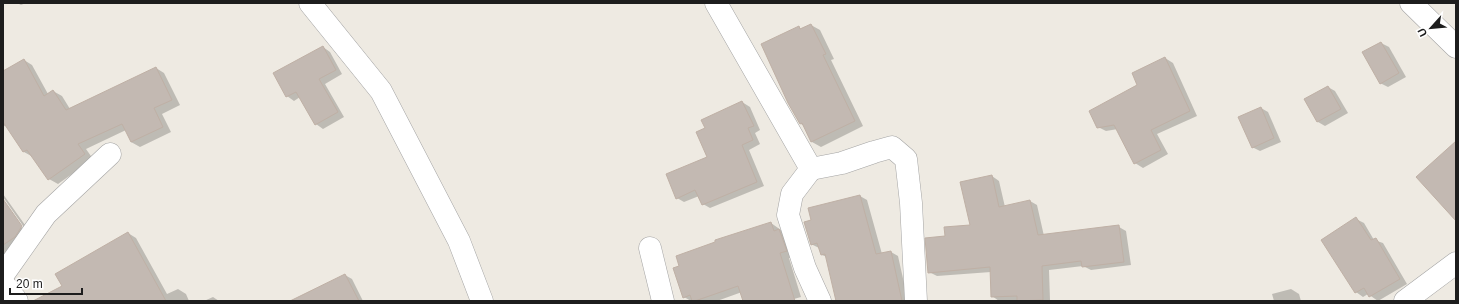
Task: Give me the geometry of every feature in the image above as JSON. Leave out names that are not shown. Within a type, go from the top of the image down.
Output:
[{"type":"street","points":[[310,3],[381,91],[459,241],[482,301]]},
{"type":"street","points":[[716,3],[811,169]]},
{"type":"street","points":[[1411,3],[1456,48]]},
{"type":"street","points":[[820,301],[805,268],[788,215],[792,194],[811,169],[842,163],[892,147],[906,159],[911,203],[916,301]]},
{"type":"street","points":[[3,275],[46,214],[110,154]]},
{"type":"street","points":[[650,248],[663,301]]},
{"type":"street","points":[[1405,301],[1456,263]]},
{"type":"street","points":[[3,282],[17,301]]},
{"type":"building","points":[[811,24],[826,54],[823,55],[855,121],[811,142],[802,123],[800,124],[788,103],[761,44],[799,26],[800,29]]},
{"type":"building","points":[[1381,42],[1399,73],[1380,84],[1362,52]]},
{"type":"building","points":[[323,46],[336,70],[319,79],[338,112],[315,125],[296,92],[286,97],[273,73]]},
{"type":"building","points":[[1165,57],[1190,111],[1151,130],[1161,150],[1134,164],[1114,125],[1097,128],[1089,111],[1137,85],[1132,73]]},
{"type":"building","points":[[24,59],[44,96],[53,90],[66,110],[156,67],[172,100],[154,108],[163,127],[131,142],[122,124],[78,144],[85,154],[48,180],[27,150],[23,152],[3,122],[3,71]]},
{"type":"building","points":[[1328,86],[1341,109],[1317,122],[1304,99]]},
{"type":"building","points":[[742,101],[754,126],[748,128],[753,140],[742,145],[757,182],[702,205],[695,190],[676,199],[666,174],[707,157],[696,132],[705,128],[701,120]]},
{"type":"building","points":[[1261,107],[1274,138],[1252,148],[1238,117]]},
{"type":"building","points":[[1456,141],[1456,221],[1416,177]]},
{"type":"building","points":[[992,175],[999,207],[1030,200],[1038,235],[1119,225],[1124,262],[1082,267],[1081,261],[1042,266],[1043,300],[1017,301],[1017,296],[991,297],[990,267],[928,273],[925,238],[945,236],[944,227],[970,225],[960,182]]},
{"type":"building","points":[[860,195],[876,254],[891,251],[902,301],[836,301],[825,254],[821,255],[817,243],[811,245],[804,222],[811,220],[808,208]]},
{"type":"building","points":[[3,199],[22,226],[15,237],[3,245]]},
{"type":"building","points":[[1356,217],[1371,240],[1376,238],[1400,279],[1369,297],[1364,288],[1355,293],[1321,240]]},
{"type":"building","points":[[771,222],[774,231],[779,229],[787,251],[780,253],[795,301],[743,301],[738,286],[695,301],[692,301],[690,295],[683,298],[673,268],[679,266],[676,256],[715,242],[715,240]]},
{"type":"building","points":[[128,232],[166,301],[33,301],[62,286],[55,274]]},
{"type":"building","points":[[345,274],[359,301],[290,301]]}]
